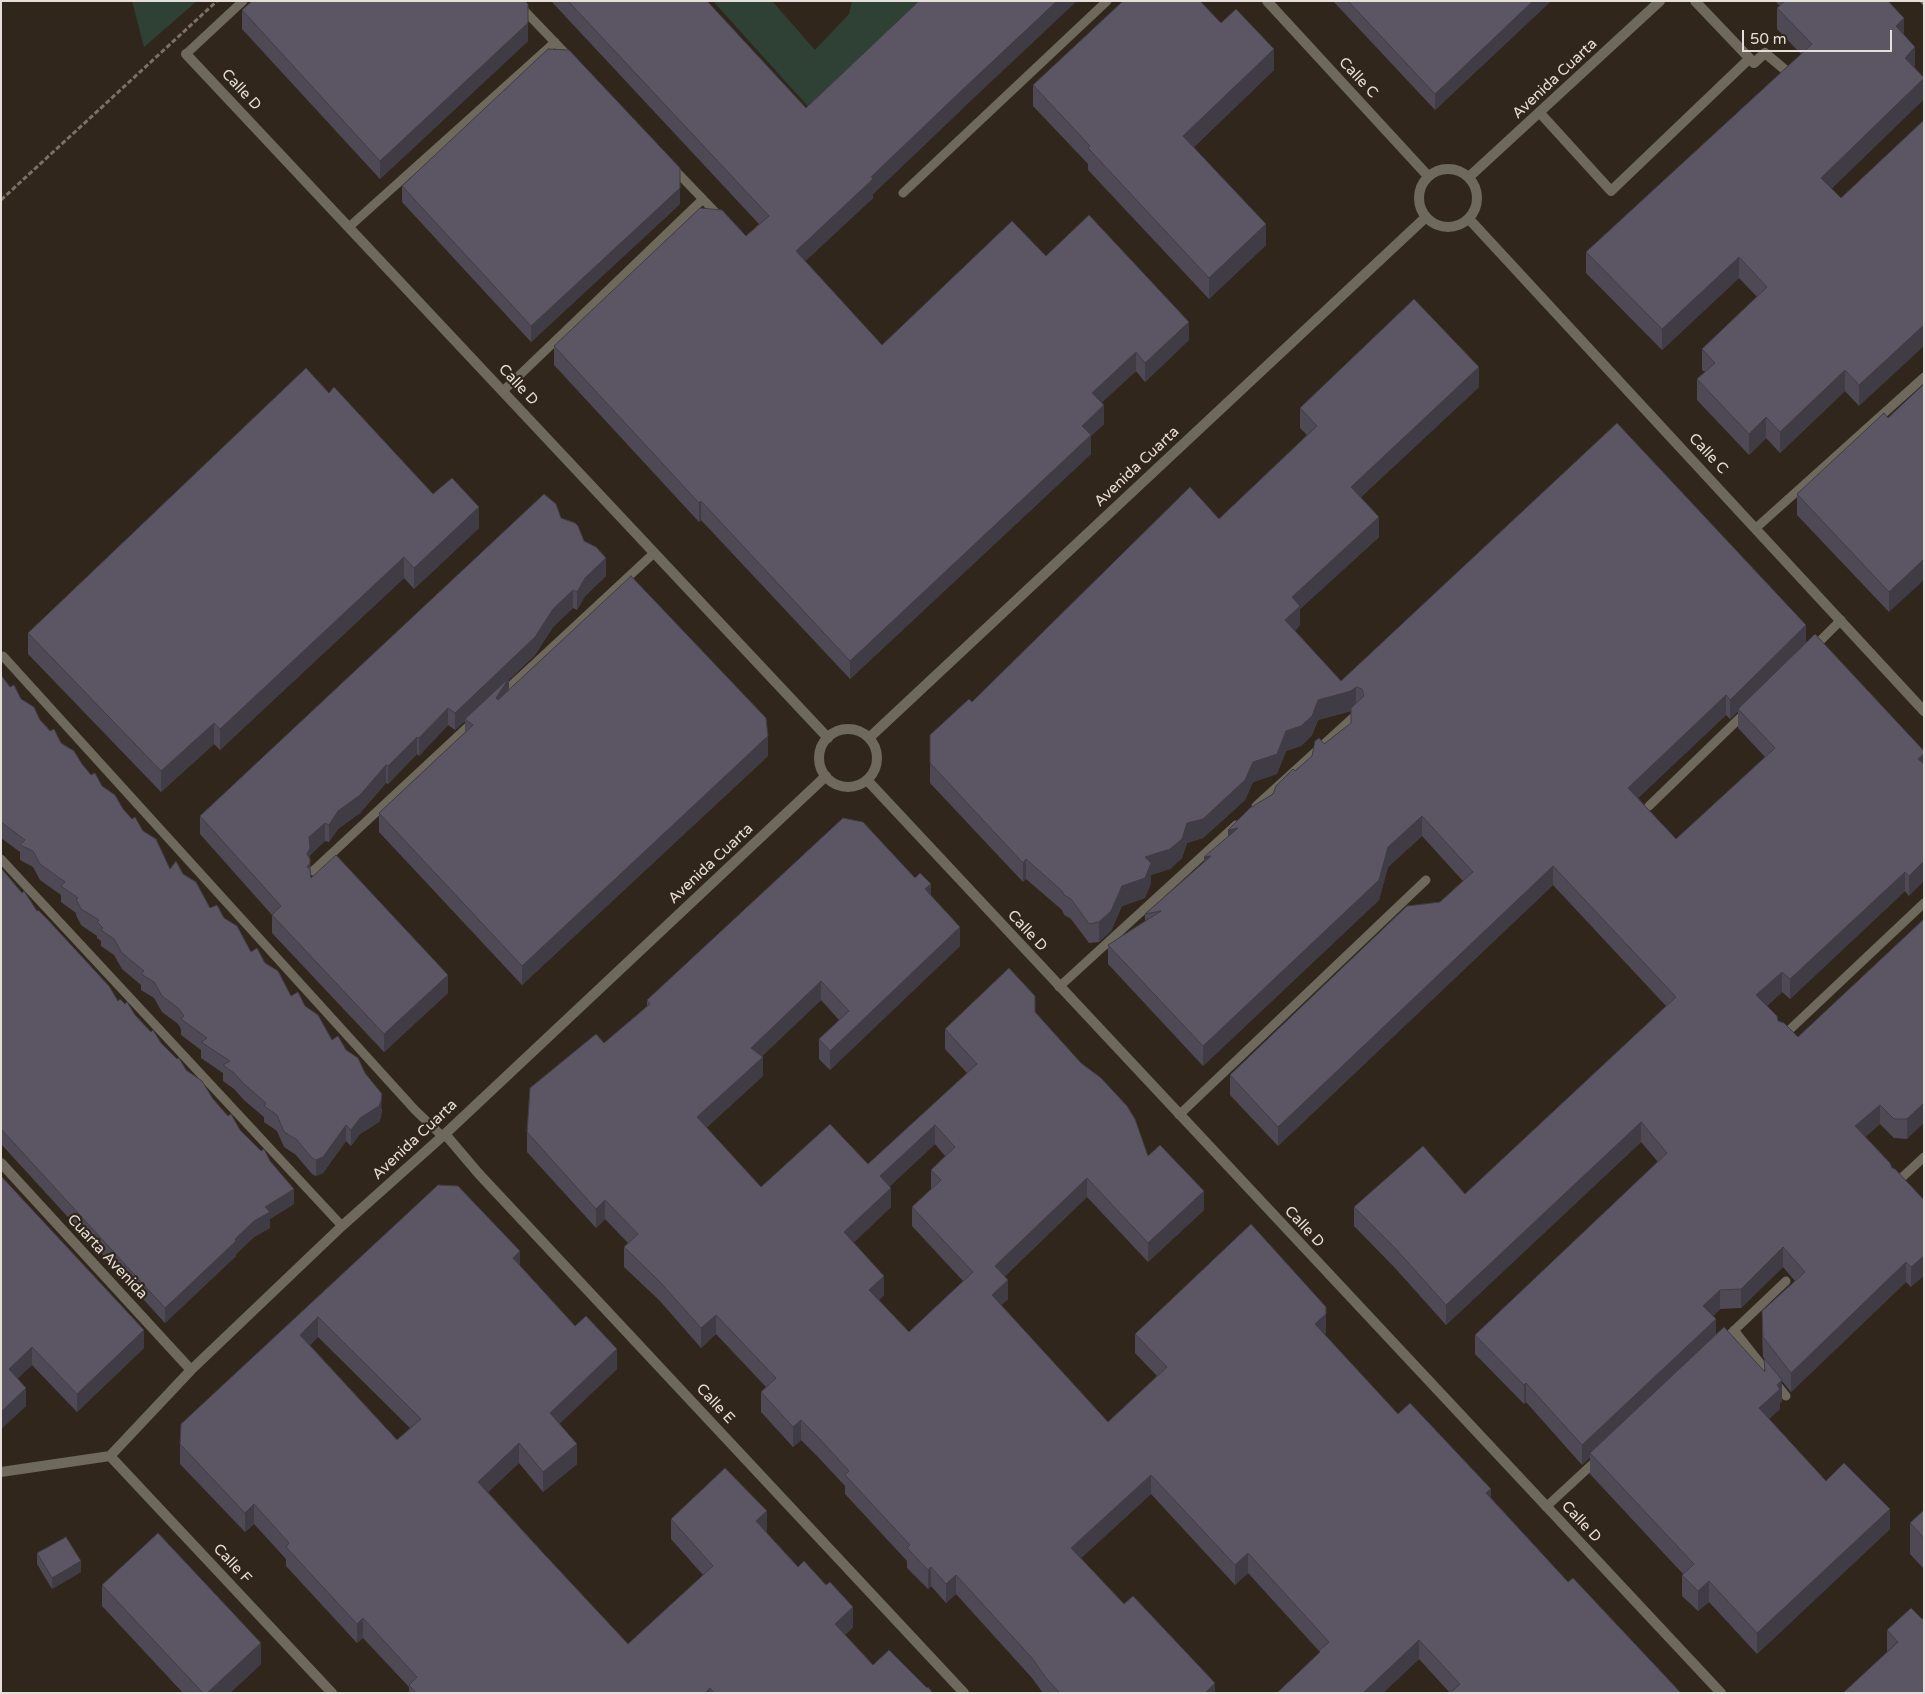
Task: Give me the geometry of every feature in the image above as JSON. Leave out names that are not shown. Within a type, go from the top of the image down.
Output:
[{"type":"street","name":"Avenida Cuarta","points":[[1469,178],[1660,1]]},
{"type":"street","points":[[1695,1],[1754,63],[1765,53],[1790,74]]},
{"type":"street","name":"Calle C","points":[[1269,2],[1428,176]]},
{"type":"street","name":"Calle D","points":[[186,54],[828,738]]},
{"type":"street","points":[[1540,113],[1612,191],[1749,59]]},
{"type":"street","points":[[1447,168],[1461,171],[1469,178],[1478,192],[1478,203],[1469,219],[1458,226],[1444,227],[1431,222],[1420,205],[1420,191],[1428,176],[1437,170],[1447,168]]},
{"type":"street","name":"Avenida Cuarta","points":[[868,738],[1426,217]]},
{"type":"street","name":"Calle C","points":[[1469,219],[1924,711]]},
{"type":"street","points":[[847,730],[858,731],[868,738],[877,752],[877,763],[867,780],[857,786],[847,787],[835,784],[826,776],[820,766],[819,759],[821,749],[828,738],[837,732],[847,730]]},
{"type":"street","name":"Avenida Cuarta","points":[[110,1456],[191,1370],[342,1226],[443,1135],[826,776]]},
{"type":"street","name":"Calle D","points":[[867,780],[1721,1693]]},
{"type":"street","name":"Calle E","points":[[443,1135],[964,1693]]},
{"type":"street","name":"Cuarta Avenida","points":[[1,1164],[191,1370]]},
{"type":"street","points":[[1,1472],[110,1456]]},
{"type":"street","name":"Calle F","points":[[110,1456],[332,1693]]},
{"type":"lane","points":[[186,54],[242,1]]},
{"type":"lane","points":[[516,1],[575,64]]},
{"type":"lane","points":[[903,193],[1107,1]]},
{"type":"lane","points":[[349,227],[555,42]]},
{"type":"lane","points":[[663,157],[724,221]]},
{"type":"lane","points":[[503,390],[703,199]]},
{"type":"lane","points":[[1756,528],[1924,377]]},
{"type":"lane","points":[[494,702],[654,553]]},
{"type":"lane","points":[[1805,655],[1840,620]]},
{"type":"lane","points":[[1,656],[415,1110],[443,1135]]},
{"type":"lane","points":[[1649,806],[1756,703]]},
{"type":"lane","points":[[1250,813],[1358,713]]},
{"type":"lane","points":[[313,871],[480,715]]},
{"type":"lane","points":[[1059,987],[1242,819]]},
{"type":"lane","points":[[1,859],[342,1226]]},
{"type":"lane","points":[[1179,1115],[1426,880]]},
{"type":"lane","points":[[1783,1037],[1924,903]]},
{"type":"lane","points":[[1896,1183],[1924,1156]]},
{"type":"lane","points":[[1712,1351],[1786,1281]]},
{"type":"lane","points":[[1734,1330],[1786,1396]]},
{"type":"lane","points":[[1546,1507],[1604,1453]]},
{"type":"path","points":[[1,200],[217,1]]},
{"type":"path","points":[[1921,1],[1924,4]]},
{"type":"green space","points":[[132,1],[197,1],[144,47]]},
{"type":"green space","points":[[713,1],[772,1],[815,50],[849,14],[852,1],[931,1],[813,112]]},
{"type":"building","points":[[252,1],[525,1],[528,4],[528,23],[380,161],[242,10]]},
{"type":"building","points":[[568,1],[707,1],[806,108],[919,1],[1057,1],[871,177],[873,179],[796,251],[882,345],[1012,221],[1046,256],[1089,215],[1189,322],[1145,363],[1136,352],[1092,393],[1104,405],[1082,426],[1091,435],[850,661],[701,501],[699,503],[554,346],[700,208],[722,210],[746,236],[769,216]]},
{"type":"building","points":[[1123,1],[1200,1],[1221,23],[1236,9],[1274,49],[1183,136],[1266,224],[1209,278],[1088,148],[1090,146],[1033,85]]},
{"type":"building","points":[[1348,1],[1533,1],[1435,94]]},
{"type":"building","points":[[1785,1],[1888,1],[1904,18],[1896,26],[1915,47],[1905,58],[1924,78],[1821,178],[1841,198],[1924,120],[1924,325],[1859,385],[1845,370],[1780,432],[1766,417],[1749,434],[1697,379],[1715,363],[1702,349],[1767,287],[1739,257],[1662,329],[1586,252],[1812,44],[1777,8]]},
{"type":"building","points":[[548,49],[569,50],[680,168],[680,188],[531,326],[402,186]]},
{"type":"building","points":[[1414,299],[1479,367],[1351,487],[1379,517],[1292,597],[1300,606],[1285,620],[1341,681],[1617,423],[1806,625],[1730,700],[1726,695],[1628,788],[1676,839],[1775,748],[1738,709],[1815,634],[1924,751],[1924,754],[1918,759],[1924,764],[1924,861],[1909,876],[1905,872],[1790,979],[1782,972],[1756,995],[1777,1016],[1778,1021],[1784,1023],[1798,1037],[1924,919],[1924,1103],[1907,1119],[1894,1119],[1880,1105],[1855,1126],[1890,1163],[1892,1168],[1924,1200],[1924,1256],[1911,1267],[1906,1262],[1791,1373],[1763,1337],[1762,1311],[1805,1272],[1783,1247],[1741,1289],[1720,1290],[1703,1306],[1716,1319],[1582,1445],[1526,1383],[1524,1385],[1475,1335],[1667,1153],[1641,1122],[1446,1305],[1395,1248],[1354,1207],[1423,1146],[1465,1194],[1676,997],[1553,866],[1278,1127],[1230,1075],[1407,906],[1440,902],[1473,872],[1422,816],[1388,847],[1379,880],[1203,1046],[1108,945],[1161,911],[1145,914],[1211,856],[1204,857],[1238,828],[1228,830],[1250,808],[1273,794],[1276,786],[1293,769],[1295,771],[1312,756],[1315,741],[1319,738],[1324,744],[1351,723],[1351,708],[1364,696],[1362,689],[1356,687],[1351,691],[1318,700],[1312,716],[1301,726],[1286,731],[1277,754],[1253,762],[1245,780],[1203,819],[1187,823],[1182,839],[1170,849],[1145,857],[1151,863],[1145,878],[1122,886],[1111,911],[1099,922],[1089,924],[1071,899],[1064,895],[1062,891],[1026,859],[1023,863],[930,763],[930,735],[969,699],[972,702],[1190,487],[1219,519],[1317,426],[1300,408]]},
{"type":"building","points":[[306,368],[329,393],[334,387],[433,494],[452,478],[479,507],[414,568],[404,557],[220,729],[214,723],[161,771],[28,633]]},
{"type":"building","points":[[1924,384],[1924,559],[1889,592],[1797,494],[1884,413],[1888,418]]},
{"type":"building","points":[[544,494],[556,504],[561,518],[575,523],[584,541],[596,547],[606,558],[585,578],[577,592],[573,590],[553,609],[535,637],[455,713],[448,708],[419,738],[417,737],[388,766],[386,765],[360,795],[338,811],[329,825],[325,823],[309,837],[310,848],[307,854],[310,863],[307,867],[310,869],[311,878],[336,855],[448,975],[384,1034],[272,915],[281,906],[200,816]]},
{"type":"building","points":[[631,576],[766,718],[768,736],[522,966],[379,813],[473,725],[465,719],[509,678],[496,698],[498,700]]},
{"type":"building","points":[[1,675],[10,687],[14,685],[21,699],[34,707],[40,720],[50,731],[54,729],[61,743],[74,751],[91,775],[95,773],[102,786],[115,795],[123,809],[132,819],[135,817],[143,831],[156,839],[170,869],[176,861],[183,874],[196,882],[210,908],[217,905],[224,918],[237,926],[251,952],[257,948],[265,963],[278,971],[291,996],[298,992],[305,1006],[318,1015],[332,1040],[338,1036],[346,1050],[358,1058],[365,1073],[382,1094],[381,1101],[379,1106],[360,1118],[351,1130],[346,1125],[323,1157],[316,1160],[312,1158],[296,1139],[284,1132],[277,1115],[264,1106],[266,1103],[223,1065],[230,1061],[201,1042],[207,1038],[181,1019],[184,1016],[178,1008],[162,996],[154,982],[141,974],[144,971],[122,953],[114,939],[101,930],[103,928],[97,922],[99,920],[81,909],[76,899],[78,898],[61,886],[65,882],[40,864],[33,851],[20,845],[25,840],[1,822]]},
{"type":"building","points":[[843,818],[863,822],[915,878],[920,873],[931,884],[925,889],[960,927],[830,1051],[819,1039],[849,1011],[821,981],[751,1048],[763,1057],[697,1117],[761,1187],[830,1124],[868,1164],[977,1064],[945,1029],[1009,968],[1035,996],[1035,1012],[1081,1063],[1101,1078],[1127,1106],[1135,1119],[1148,1156],[1160,1145],[1204,1191],[1148,1243],[1087,1178],[995,1266],[1008,1280],[992,1295],[1108,1422],[1167,1367],[1135,1334],[1251,1224],[1326,1307],[1326,1314],[1315,1324],[1398,1414],[1410,1403],[1491,1489],[1486,1493],[1568,1582],[1573,1578],[1681,1693],[1450,1693],[1460,1684],[1419,1640],[1363,1693],[1277,1693],[1329,1642],[1248,1553],[1235,1565],[1151,1475],[1071,1548],[1124,1604],[1133,1596],[1215,1683],[1205,1693],[1060,1693],[1046,1678],[1032,1658],[956,1575],[946,1584],[931,1567],[928,1570],[907,1548],[910,1545],[845,1475],[849,1471],[818,1437],[801,1420],[793,1427],[761,1392],[776,1378],[716,1315],[701,1328],[660,1282],[624,1247],[638,1234],[605,1200],[596,1209],[527,1132],[530,1088],[596,1034],[604,1043],[650,1004],[647,1000]],"holes":[[[935,1125],[955,1147],[931,1170],[941,1180],[912,1207],[973,1272],[909,1332],[869,1290],[884,1276],[844,1232],[891,1188],[880,1176]]]},
{"type":"building","points":[[1,868],[22,893],[24,891],[37,911],[48,920],[109,986],[118,1001],[120,999],[125,1004],[127,1002],[135,1015],[151,1032],[153,1030],[161,1043],[177,1059],[179,1058],[186,1070],[202,1081],[213,1099],[228,1116],[231,1114],[240,1130],[261,1151],[264,1149],[270,1161],[294,1189],[265,1207],[270,1212],[254,1221],[235,1239],[236,1241],[165,1308],[1,1129]]},
{"type":"building","points":[[1,1176],[144,1330],[77,1394],[32,1347],[9,1369],[26,1388],[1,1412]]},
{"type":"building","points":[[438,1185],[458,1186],[520,1251],[513,1258],[575,1326],[586,1316],[617,1349],[550,1413],[577,1444],[543,1472],[519,1443],[478,1482],[628,1644],[713,1566],[671,1519],[725,1468],[767,1511],[756,1521],[798,1567],[804,1561],[826,1585],[830,1582],[853,1607],[835,1624],[873,1665],[889,1650],[933,1693],[714,1693],[710,1688],[705,1693],[416,1693],[409,1685],[417,1677],[363,1618],[357,1624],[286,1547],[289,1543],[254,1504],[245,1513],[180,1444],[181,1424]],"holes":[[[318,1317],[421,1419],[397,1440],[300,1335]]]},
{"type":"building","points":[[1724,1327],[1765,1372],[1764,1358],[1782,1380],[1777,1385],[1780,1389],[1759,1408],[1826,1481],[1844,1463],[1890,1509],[1757,1633],[1709,1581],[1698,1591],[1682,1575],[1694,1564],[1590,1453]]},
{"type":"building","points":[[1924,1510],[1924,1538],[1910,1523]]},
{"type":"building","points":[[158,1533],[261,1643],[207,1693],[203,1693],[102,1585]]},
{"type":"building","points":[[66,1537],[81,1561],[52,1578],[37,1553]]},
{"type":"building","points":[[1911,1608],[1922,1619],[1924,1618],[1924,1693],[1843,1693],[1898,1642],[1887,1630]]}]
